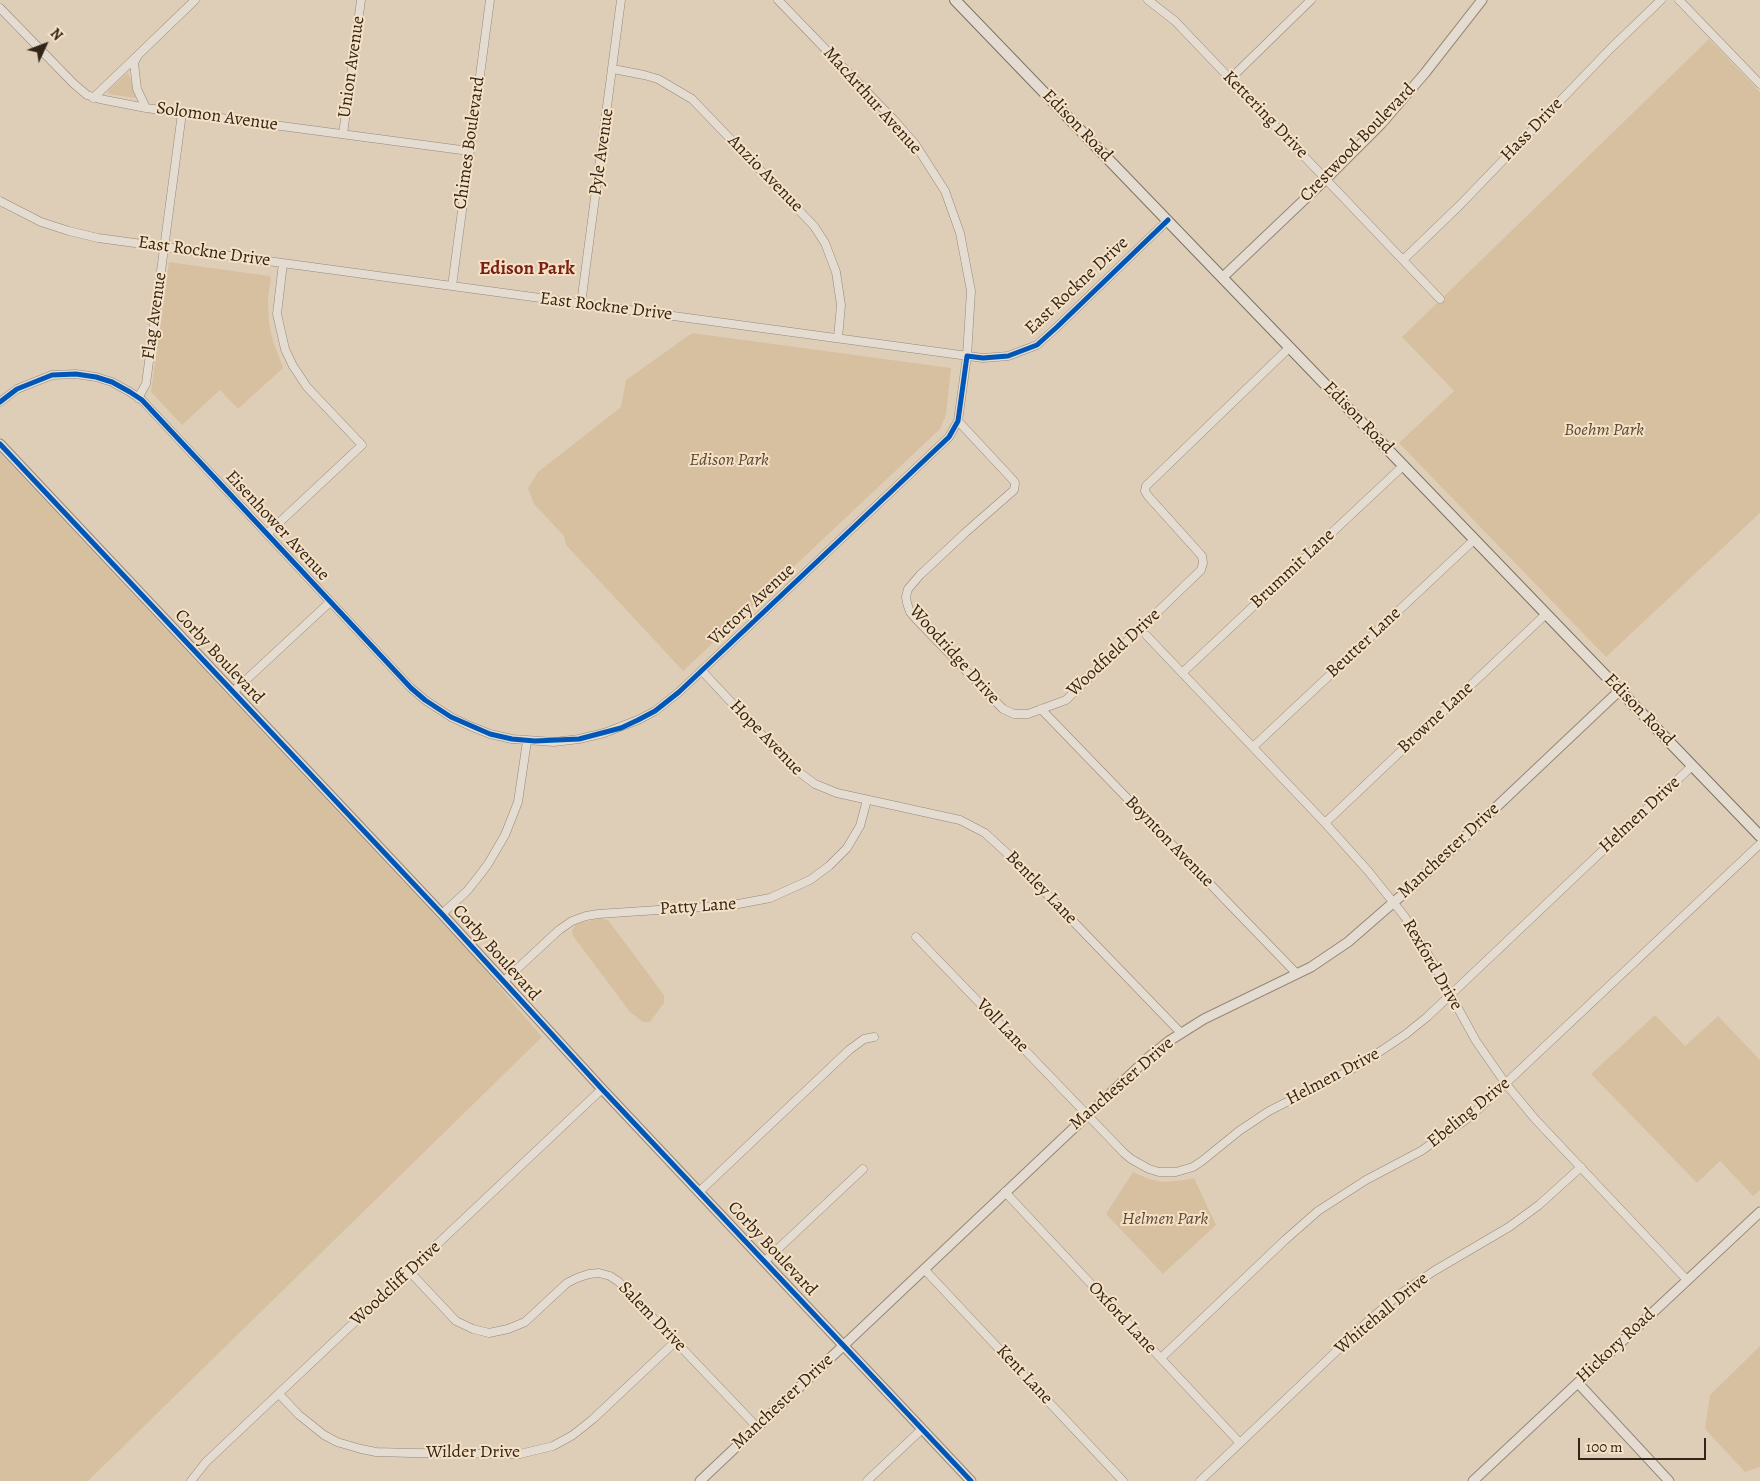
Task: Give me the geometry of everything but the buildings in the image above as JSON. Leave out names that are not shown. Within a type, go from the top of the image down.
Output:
[{"type":"main road","name":"Edison Road","points":[[956,0],[1760,836]]},
{"type":"street","points":[[93,98],[194,0]]},
{"type":"street","name":"Union Avenue","points":[[343,134],[361,0]]},
{"type":"street","name":"Chimes Boulevard","points":[[452,286],[490,0]]},
{"type":"street","name":"Pyle Avenue","points":[[581,304],[621,0]]},
{"type":"street","name":"MacArthur Avenue","points":[[778,0],[915,144],[945,191],[960,233],[968,274],[970,310],[967,356],[958,421]]},
{"type":"street","name":"Kettering Drive","points":[[1148,0],[1175,21],[1440,298]]},
{"type":"street","points":[[1230,79],[1311,0]]},
{"type":"street","name":"Crestwood Boulevard","points":[[1223,277],[1361,145],[1398,104],[1482,0]]},
{"type":"street","name":"Hass Drive","points":[[1403,260],[1461,204],[1611,48],[1661,0]]},
{"type":"street","points":[[1679,0],[1759,80]]},
{"type":"street","name":"Solomon Avenue","points":[[0,8],[74,84],[93,98],[146,108],[469,152]]},
{"type":"street","points":[[138,55],[134,63],[134,76],[137,89],[146,108]]},
{"type":"street","name":"Anzio Avenue","points":[[613,69],[644,74],[658,79],[692,99],[814,226],[825,243],[836,272],[841,305],[838,338]]},
{"type":"street","name":"Flag Avenue","points":[[138,398],[146,384],[182,113]]},
{"type":"street","name":"East Rockne Drive","points":[[0,201],[41,222],[98,238],[983,358],[1008,356],[1037,345],[1057,328],[1168,220]]},
{"type":"street","points":[[267,534],[362,445],[307,387],[292,366],[285,349],[277,314],[283,263]]},
{"type":"street","name":"Woodfield Drive","points":[[1014,714],[1028,714],[1066,700],[1201,570],[1202,556],[1148,496],[1145,491],[1146,486],[1290,347]]},
{"type":"street","name":"Eisenhower Avenue","points":[[0,402],[17,389],[52,375],[76,374],[112,382],[138,398],[411,688],[451,717],[470,726],[490,734],[527,741]]},
{"type":"street","name":"Woodridge Drive","points":[[958,421],[1013,480],[1015,487],[1012,493],[920,574],[908,589],[906,603],[910,612],[1003,709],[1014,714]]},
{"type":"street","name":"Victory Avenue","points":[[527,741],[554,742],[578,739],[620,728],[655,711],[702,671],[949,437],[958,421]]},
{"type":"street","name":"Corby Boulevard","points":[[0,444],[971,1481]]},
{"type":"street","name":"Brummit Lane","points":[[1182,673],[1404,465]]},
{"type":"street","name":"Beutter Lane","points":[[1253,747],[1475,539]]},
{"type":"street","points":[[233,692],[330,602]]},
{"type":"street","name":"Browne Lane","points":[[1326,823],[1546,614]]},
{"type":"street","name":"Rexford Drive","points":[[1147,636],[1355,854],[1394,902],[1423,946],[1483,1053],[1506,1084],[1535,1119],[1687,1280]]},
{"type":"street","name":"Hope Avenue","points":[[702,671],[799,773],[824,789],[867,800]]},
{"type":"street","name":"Manchester Drive","points":[[700,1481],[1149,1057],[1181,1033],[1217,1012],[1297,974],[1348,942],[1394,902],[1620,690]]},
{"type":"street","name":"Boynton Avenue","points":[[1041,709],[1297,974]]},
{"type":"street","points":[[442,914],[479,876],[505,835],[518,802],[527,741]]},
{"type":"street","name":"Helmen Drive","points":[[1087,1114],[1124,1153],[1140,1165],[1159,1172],[1176,1172],[1186,1170],[1202,1161],[1239,1131],[1268,1111],[1346,1073],[1376,1056],[1406,1034],[1692,766]]},
{"type":"street","name":"Patty Lane","points":[[504,981],[559,930],[586,916],[733,905],[770,898],[802,883],[829,866],[847,848],[860,826],[867,800]]},
{"type":"street","name":"Bentley Lane","points":[[867,800],[957,820],[985,834],[1011,857],[1181,1033]]},
{"type":"street","name":"Ebeling Drive","points":[[1161,1358],[1278,1246],[1318,1211],[1366,1180],[1421,1151],[1471,1116],[1760,844]]},
{"type":"street","name":"Voll Lane","points":[[916,937],[1087,1114]]},
{"type":"street","points":[[699,1192],[849,1050],[864,1039],[874,1037]]},
{"type":"street","name":"Woodcliff Drive","points":[[191,1481],[206,1462],[602,1088]]},
{"type":"street","name":"Whitehall Drive","points":[[1200,1481],[1365,1324],[1398,1296],[1434,1271],[1509,1227],[1539,1205],[1581,1168]]},
{"type":"street","points":[[765,1261],[863,1169]]},
{"type":"street","name":"Oxford Lane","points":[[1005,1192],[1240,1443]]},
{"type":"street","name":"Hickory Road","points":[[1473,1481],[1760,1212]]},
{"type":"street","name":"Kent Lane","points":[[924,1270],[1123,1481]]},
{"type":"street","name":"Salem Drive","points":[[409,1272],[456,1321],[473,1329],[489,1333],[508,1329],[525,1322],[567,1283],[577,1278],[599,1273],[610,1276],[619,1282],[676,1340],[757,1427]]},
{"type":"street","name":"Wilder Drive","points":[[279,1394],[298,1415],[324,1435],[337,1442],[361,1449],[376,1452],[520,1454],[553,1446],[573,1435],[593,1419],[676,1340]]},
{"type":"street","points":[[1578,1383],[1670,1481]]},
{"type":"street","points":[[867,1481],[922,1429]]},
{"type":"street","points":[[1660,1469],[1674,1481]]},
{"type":"green space","name":"Boehm Park","points":[[1709,39],[1760,92],[1760,513],[1606,657],[1399,443],[1454,391],[1402,337]]},
{"type":"green space","points":[[128,73],[137,95],[135,98],[108,94],[109,90]]},
{"type":"green space","points":[[169,262],[269,276],[271,278],[268,297],[269,323],[273,341],[283,368],[238,409],[220,390],[182,425],[151,392]]},
{"type":"green space","name":"Edison Park","points":[[692,333],[951,368],[946,415],[940,429],[683,671],[566,545],[564,536],[534,504],[528,488],[538,472],[621,407],[626,380]]},
{"type":"green space","points":[[0,453],[476,959],[542,1037],[88,1481],[0,1481]]},
{"type":"green space","points":[[601,918],[608,920],[664,995],[664,1003],[650,1022],[643,1022],[630,1012],[573,936],[572,930],[576,924]]},
{"type":"green space","points":[[1655,1015],[1685,1046],[1718,1016],[1760,1060],[1760,1190],[1753,1196],[1720,1161],[1697,1183],[1591,1074]]},
{"type":"green space","name":"Helmen Park","points":[[1133,1172],[1149,1179],[1164,1182],[1194,1178],[1216,1225],[1163,1274],[1106,1214]]},
{"type":"green space","points":[[1760,1346],[1760,1467],[1745,1472],[1705,1429],[1710,1395]]},
{"type":"cycle path","points":[[0,402],[17,389],[52,375],[76,374],[96,377],[112,382],[130,392],[142,400],[411,688],[425,700],[451,717],[490,734],[512,739],[535,741],[579,739],[621,728],[655,711],[679,692],[949,437],[958,421],[967,356],[983,358],[1008,356],[1037,345],[1168,220]]},
{"type":"cycle path","points":[[0,444],[971,1481]]},
{"type":"district","name":"Edison Park","points":[[527,269]]}]
